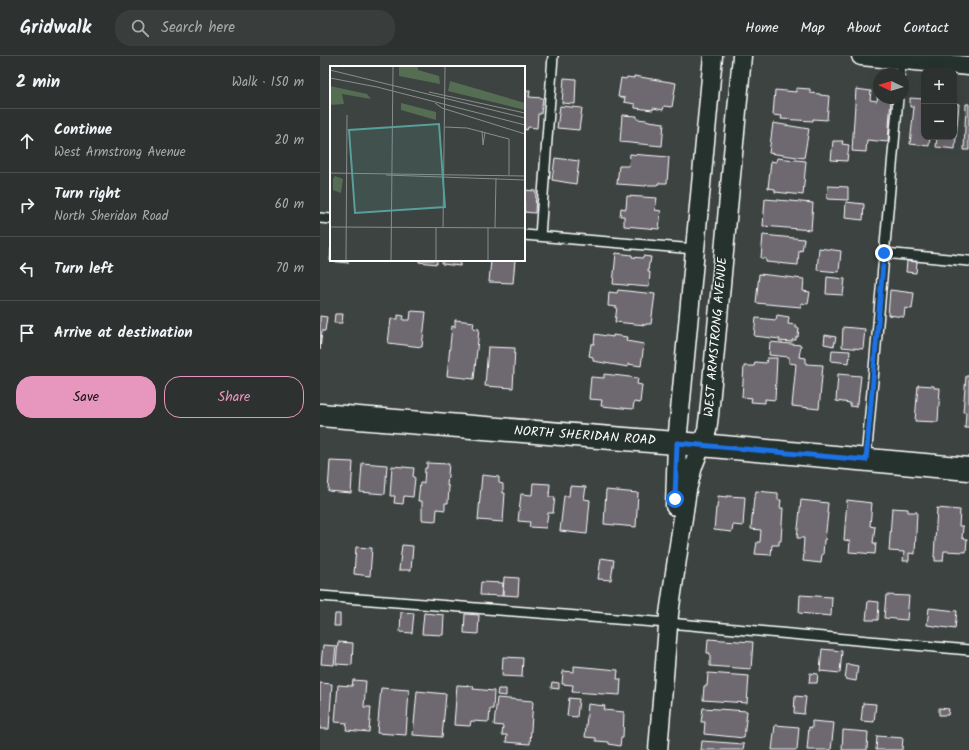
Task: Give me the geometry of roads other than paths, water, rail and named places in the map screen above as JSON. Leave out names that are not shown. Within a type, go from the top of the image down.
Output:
[{"type":"main road","name":"NORTH SHERIDAN ROAD","points":[[320,415],[677,443],[969,469]]},
{"type":"street","name":"WEST ARMSTRONG AVENUE","points":[[658,750],[669,619],[677,443],[713,56]]},
{"type":"street","name":"WEST ARMSTRONG AVENUE","points":[[669,619],[688,483],[694,460],[706,430],[709,414],[742,56]]},
{"type":"street","points":[[861,56],[901,67],[969,66]]},
{"type":"lane","points":[[540,236],[553,56]]},
{"type":"lane","points":[[866,460],[897,104]]},
{"type":"lane","points":[[320,218],[330,219]]},
{"type":"lane","points":[[525,235],[695,249]]},
{"type":"lane","points":[[884,253],[969,261]]},
{"type":"lane","points":[[320,596],[669,619],[969,650]]}]
